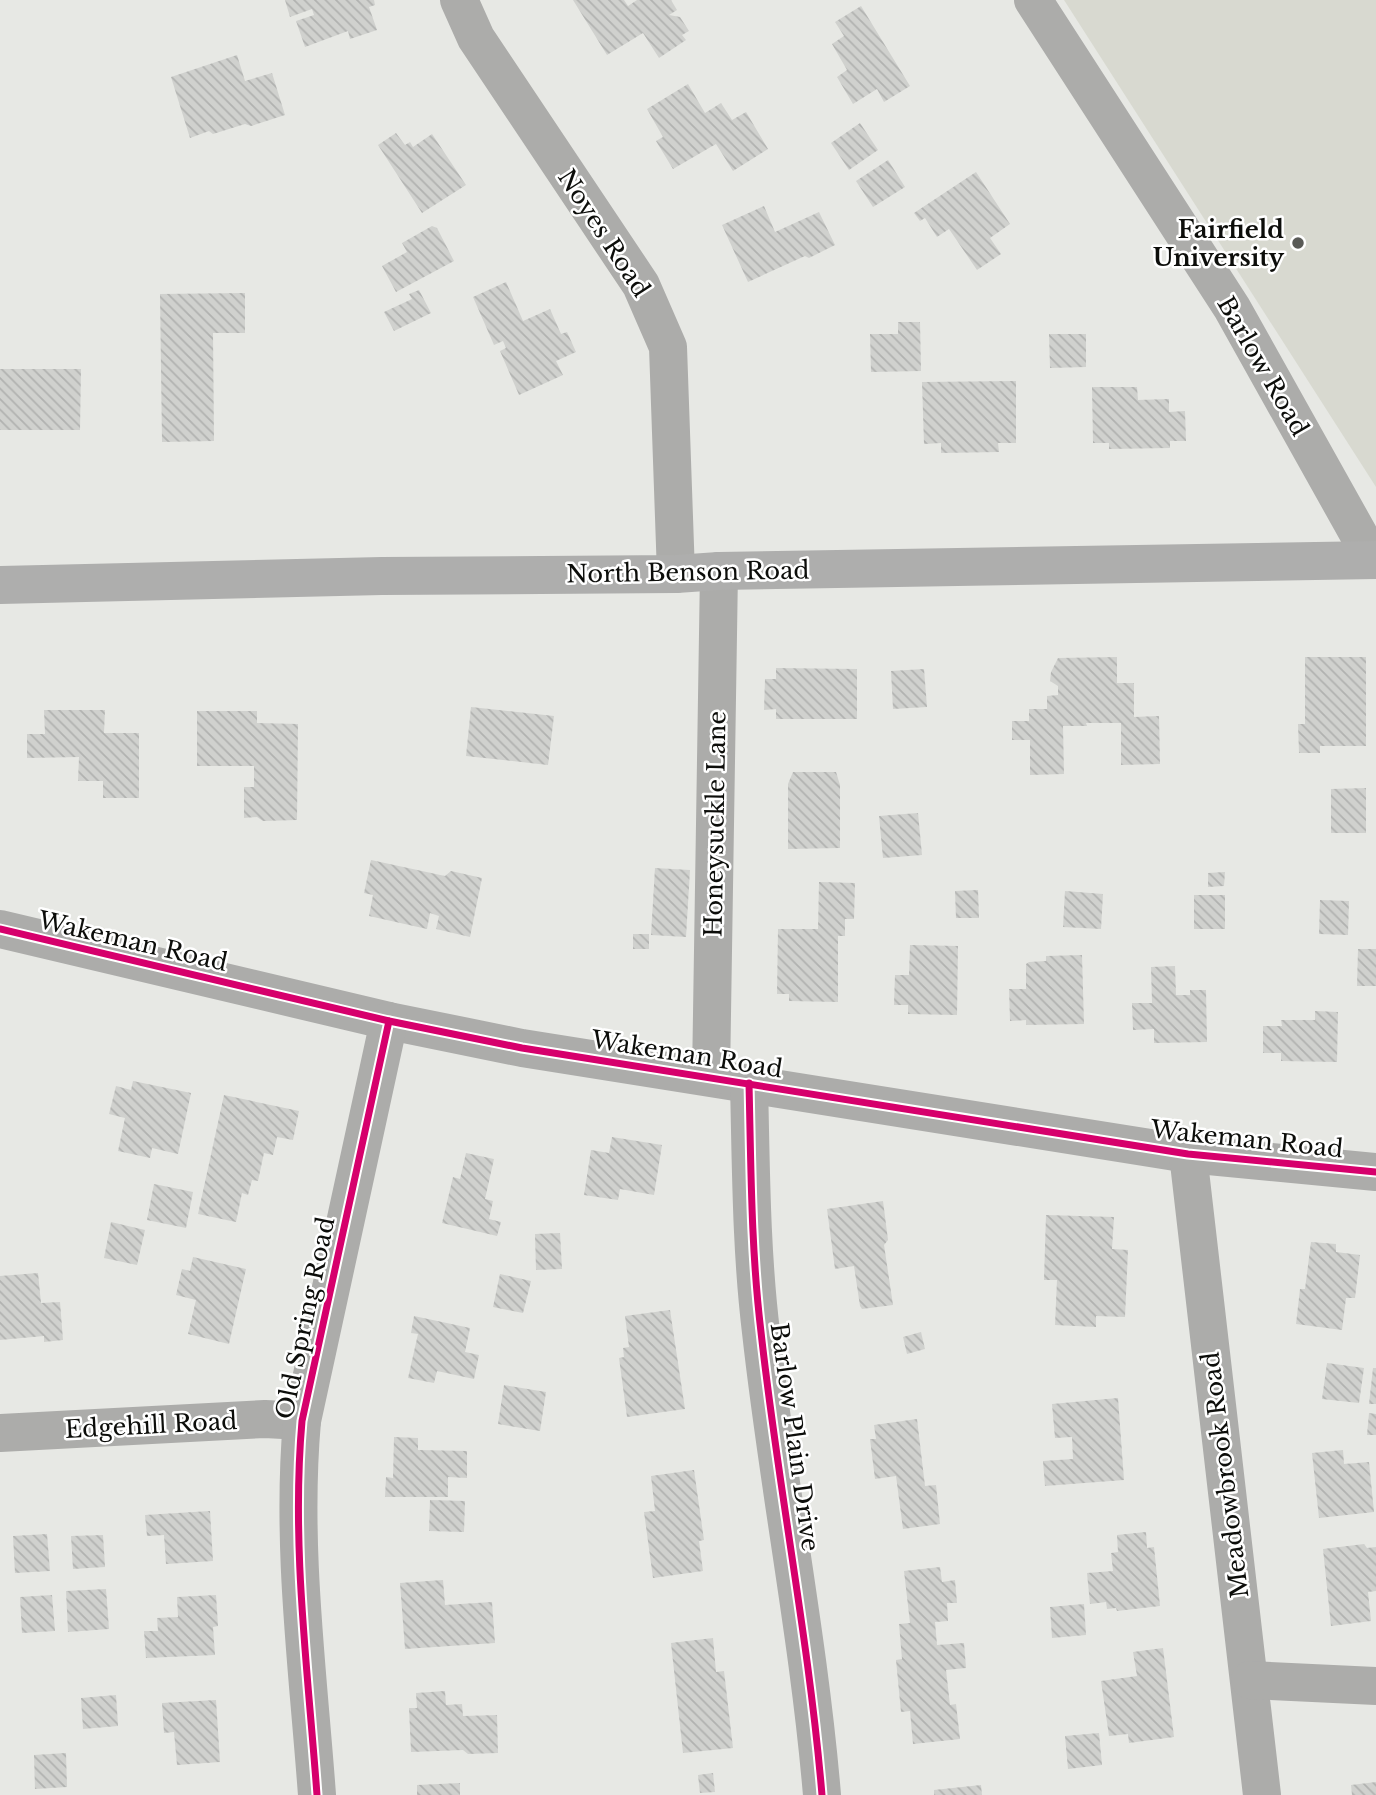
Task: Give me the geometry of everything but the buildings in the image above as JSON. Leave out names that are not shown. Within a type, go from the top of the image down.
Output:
[{"type":"main road","name":"North Benson Road","points":[[0,585],[1375,560]]},
{"type":"street","name":"Noyes Road","points":[[459,0],[476,38],[641,285],[668,347],[676,574]]},
{"type":"street","name":"Barlow Road","points":[[1032,0],[1232,308],[1375,560]]},
{"type":"street","name":"Honeysuckle Lane","points":[[710,1077],[719,571]]},
{"type":"street","name":"Wakeman Road","points":[[0,929],[388,1021],[522,1048],[1188,1154],[1376,1172]]},
{"type":"street","name":"Old Spring Road","points":[[317,1795],[298,1546],[298,1469],[302,1420],[388,1021]]},
{"type":"street","name":"Barlow Plain Drive","points":[[748,1083],[753,1255],[758,1308],[816,1723],[822,1795]]},
{"type":"street","name":"Meadowbrook Road","points":[[1188,1154],[1262,1795]]},
{"type":"street","name":"Edgehill Road","points":[[0,1433],[265,1419],[302,1420]]},
{"type":"street","points":[[1250,1679],[1376,1686]]},
{"type":"shaded area","name":"Fairfield University","points":[[1064,0],[1376,0],[1376,487]]},
{"type":"cycle path","points":[[0,929],[389,1021],[522,1048],[1188,1154],[1376,1172]]},
{"type":"cycle path","points":[[317,1795],[305,1655],[298,1514],[302,1421],[389,1021]]},
{"type":"cycle path","points":[[749,1083],[752,1208],[758,1301],[822,1795]]},
{"type":"place","name":"Fairfield University","points":[[1298,243]]}]
